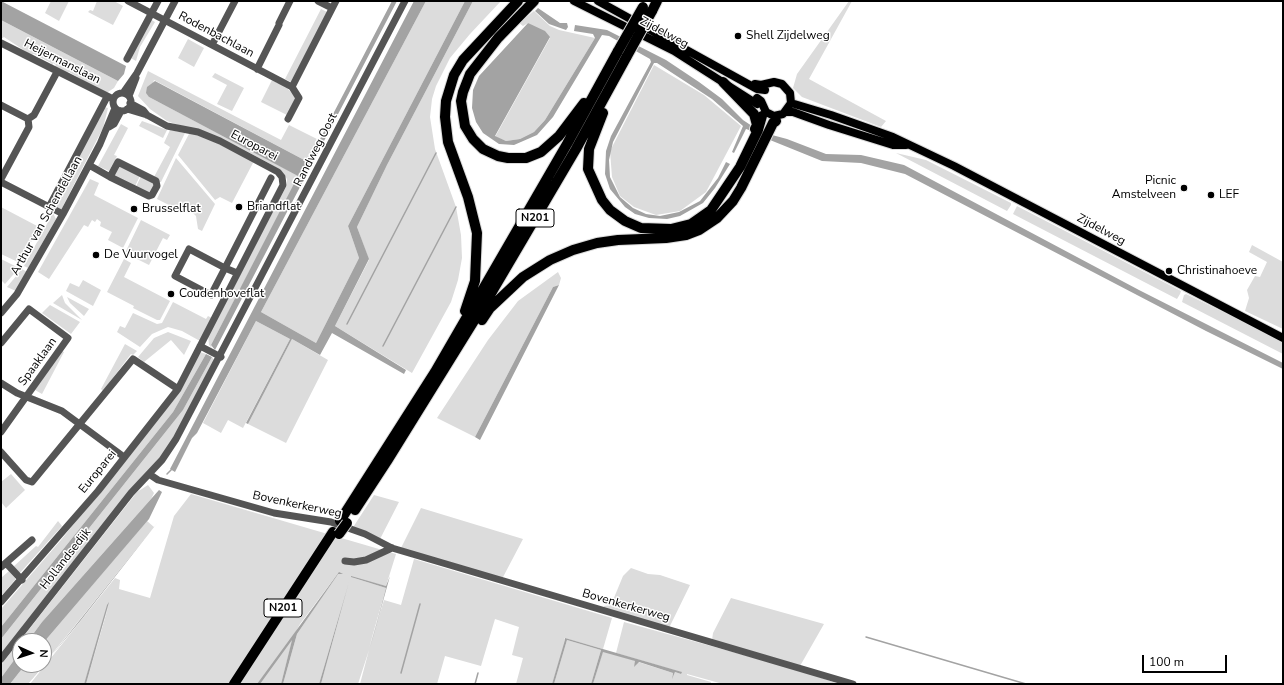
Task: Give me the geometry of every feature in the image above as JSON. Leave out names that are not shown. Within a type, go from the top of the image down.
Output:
[{"type":"highway","name":"N201","points":[[437,375],[468,305],[475,281],[477,259],[477,233],[473,214],[448,142],[445,117],[446,101],[454,75],[461,63],[518,1]]},
{"type":"highway","name":"N201","points":[[514,21],[528,1]]},
{"type":"highway","name":"N201","points":[[534,1],[481,58],[470,74],[463,92],[462,112],[465,126],[472,139],[483,149],[498,156],[508,158],[526,158],[541,152],[558,136],[623,54]]},
{"type":"highway","name":"N201","points":[[514,21],[539,1]]},
{"type":"highway","name":"N201","points":[[239,684],[437,375],[576,149],[647,6],[657,1]]},
{"type":"highway","name":"N201","points":[[623,54],[615,88],[599,120],[589,149],[588,169],[599,195],[610,210],[625,222],[641,228],[671,229],[691,224],[711,210],[740,167],[758,130],[770,119]]},
{"type":"highway","name":"N201","points":[[437,375],[603,80]]},
{"type":"highway","name":"N201","points":[[723,82],[754,114],[757,125],[752,141]]},
{"type":"highway","name":"N201","points":[[437,375],[464,345],[490,308],[523,277],[550,260],[573,250],[618,240],[666,238],[686,235],[699,230],[717,218],[733,201],[758,152],[770,119]]},
{"type":"highway","name":"N201","points":[[234,684],[336,533]]},
{"type":"main road","name":"Zijdelweg","points":[[574,1],[674,51],[723,82],[758,101]]},
{"type":"main road","name":"Zijdelweg","points":[[579,1],[591,10]]},
{"type":"main road","name":"Zijdelweg","points":[[598,1],[757,89],[764,88]]},
{"type":"main road","points":[[758,101],[764,88],[772,82],[786,88],[791,100],[786,114],[770,119]]},
{"type":"main road","name":"Zijdelweg","points":[[791,100],[893,137],[907,145],[954,166],[1283,338]]},
{"type":"main road","points":[[758,101],[770,119]]},
{"type":"main road","points":[[758,101],[770,119]]},
{"type":"main road","name":"Zijdelweg","points":[[786,114],[793,112],[893,145],[907,145]]},
{"type":"street","name":"Rodenbachlaan","points":[[128,1],[292,87]]},
{"type":"street","points":[[127,59],[158,1]]},
{"type":"street","name":"Arthur van Schendellaan","points":[[1,313],[17,294],[63,214],[109,127],[124,103],[137,73],[174,1]]},
{"type":"street","points":[[212,45],[235,1]]},
{"type":"street","name":"Rodenbachlaan","points":[[257,69],[290,1]]},
{"type":"street","points":[[318,1],[332,8]]},
{"type":"street","points":[[288,119],[299,98],[292,87],[336,1]]},
{"type":"street","name":"Randweg Oost","points":[[149,474],[162,460],[176,439],[221,356],[405,1]]},
{"type":"street","name":"Heijermanslaan","points":[[1,43],[110,98]]},
{"type":"street","points":[[28,119],[34,115],[57,72]]},
{"type":"street","points":[[110,98],[117,94],[124,103]]},
{"type":"street","points":[[110,98],[124,103]]},
{"type":"street","name":"Arthur van Schendellaan","points":[[49,207],[110,98]]},
{"type":"street","name":"Europarei","points":[[1,602],[22,580],[178,389],[283,185],[282,178],[278,172],[220,140],[198,132],[167,126],[124,103]]},
{"type":"street","points":[[1,104],[28,119]]},
{"type":"street","points":[[28,119],[29,127],[1,180],[63,214]]},
{"type":"street","points":[[89,165],[110,177],[148,196],[152,195],[157,186],[156,181],[118,162],[110,177]]},
{"type":"street","points":[[237,273],[225,268],[189,249],[175,276],[211,296],[225,268],[271,178]]},
{"type":"street","points":[[259,202],[270,208]]},
{"type":"street","name":"Spaaklaan","points":[[1,343],[29,309],[68,338],[1,432]]},
{"type":"street","points":[[200,346],[221,356]]},
{"type":"street","points":[[1,452],[28,482],[32,482],[133,359],[178,389]]},
{"type":"street","points":[[1,383],[26,396],[62,411],[124,457]]},
{"type":"street","name":"Bovenkerkerweg","points":[[149,474],[158,480],[274,513],[331,522],[365,534],[392,548],[853,684]]},
{"type":"street","name":"Hollandsedijk","points":[[1,659],[131,493],[149,474]]},
{"type":"street","points":[[22,580],[3,565],[32,540]]},
{"type":"street","points":[[345,561],[354,562],[366,560],[392,548]]},
{"type":"shaded area","points":[[1,1],[126,66],[124,74],[118,81],[1,20]]},
{"type":"shaded area","points":[[51,1],[69,1],[59,21],[45,13]]},
{"type":"shaded area","points":[[97,1],[114,1],[123,6],[113,25],[88,12],[90,10],[93,11]]},
{"type":"shaded area","points":[[392,1],[397,1],[215,350],[211,345],[298,176],[149,97],[146,93],[147,87],[155,81],[308,162]]},
{"type":"shaded area","points":[[414,1],[426,1],[261,312],[316,343],[359,258],[348,226],[465,1],[473,1],[387,165],[357,227],[369,259],[335,326],[406,370],[404,374],[332,333],[320,355],[292,339],[248,424],[246,423],[290,339],[256,321],[175,472],[170,469]]},
{"type":"shaded area","points":[[426,1],[465,1],[348,226],[359,258],[316,343],[261,312]]},
{"type":"shaded area","points":[[473,1],[501,1],[450,58],[436,86],[432,99],[430,117],[435,149],[456,207],[461,235],[462,258],[458,280],[451,302],[412,373],[335,326],[369,260],[357,227],[387,165]]},
{"type":"shaded area","points":[[849,1],[852,1],[809,79],[886,121],[881,127],[802,97],[793,88],[797,74]]},
{"type":"shaded area","points":[[538,8],[560,23],[567,23],[568,27],[566,30],[549,24],[535,11]]},
{"type":"shaded area","points":[[321,9],[327,12],[291,82],[285,79]]},
{"type":"shaded area","points":[[534,11],[550,26],[559,30],[595,38],[545,120],[534,132],[520,139],[506,141],[495,137],[550,38],[528,23],[523,26],[519,23]]},
{"type":"shaded area","points":[[150,19],[155,22],[140,47],[136,61],[129,57]]},
{"type":"shaded area","points":[[1,20],[118,81],[114,88],[108,92],[103,92],[69,72],[66,73],[54,67],[56,65],[53,63],[52,66],[51,63],[34,54],[31,55],[4,37],[1,39]]},
{"type":"shaded area","points":[[528,23],[545,31],[550,37],[495,136],[506,141],[520,139],[534,132],[545,120],[595,38],[593,34],[574,31],[575,25],[607,30],[666,60],[722,99],[743,120],[752,126],[749,130],[746,129],[734,153],[732,152],[743,126],[712,99],[657,63],[654,63],[613,142],[609,160],[610,177],[620,197],[633,208],[646,214],[660,216],[679,212],[700,201],[718,178],[726,162],[730,164],[715,188],[703,203],[680,216],[667,219],[649,218],[635,214],[625,207],[610,189],[605,174],[606,151],[611,136],[651,62],[650,59],[609,36],[602,35],[553,117],[537,135],[514,145],[499,144],[483,133],[476,122],[472,108],[473,90],[479,76]]},
{"type":"shaded area","points":[[188,39],[204,48],[194,67],[178,58]]},
{"type":"shaded area","points":[[654,65],[704,95],[741,126],[706,192],[680,211],[656,215],[634,207],[620,196],[612,177],[610,151]]},
{"type":"shaded area","points":[[148,71],[281,140],[289,125],[319,140],[308,162],[154,80],[149,97],[299,176],[211,345],[212,348],[209,345],[208,335],[287,185],[287,179],[283,173],[274,166],[239,147],[167,121],[150,109],[138,96]]},
{"type":"shaded area","points":[[215,73],[244,88],[232,111],[217,104],[227,85],[212,77]]},
{"type":"shaded area","points":[[272,80],[287,88],[296,98],[287,115],[261,102]]},
{"type":"shaded area","points":[[104,107],[108,108],[103,128],[62,209],[59,209],[54,205]]},
{"type":"shaded area","points":[[142,121],[167,130],[163,138],[139,126]]},
{"type":"shaded area","points":[[121,124],[128,128],[114,155],[117,156],[109,171],[98,166]]},
{"type":"shaded area","points":[[170,130],[185,133],[161,182],[158,182],[154,177],[170,147],[164,143]]},
{"type":"shaded area","points":[[190,132],[198,134],[254,161],[232,203],[220,197],[215,200],[178,155]]},
{"type":"shaded area","points":[[772,135],[787,139],[826,154],[861,155],[904,165],[1139,290],[1283,363],[1283,369],[1206,331],[905,174],[861,163],[822,161],[770,140]]},
{"type":"shaded area","points":[[896,153],[926,160],[1011,203],[1011,205],[1007,211]]},
{"type":"shaded area","points":[[176,158],[215,204],[202,231],[198,229],[196,216],[192,212],[177,209],[157,199]]},
{"type":"shaded area","points":[[118,163],[140,176],[134,188],[111,177]]},
{"type":"shaded area","points":[[141,176],[155,182],[151,195],[135,189]]},
{"type":"shaded area","points":[[90,179],[99,183],[94,195],[138,218],[123,248],[108,240],[112,232],[100,226],[101,222],[97,219],[95,222],[92,220],[88,227],[84,225],[49,279],[38,272]]},
{"type":"shaded area","points":[[1017,206],[1181,291],[1180,294],[1177,299],[1013,214]]},
{"type":"shaded area","points":[[1,207],[39,227],[20,263],[1,254]]},
{"type":"shaded area","points":[[53,213],[56,219],[28,268],[24,266]]},
{"type":"shaded area","points":[[141,220],[170,235],[167,240],[163,238],[149,265],[125,253]]},
{"type":"shaded area","points":[[1252,245],[1283,262],[1283,329],[1245,311],[1249,298],[1247,290],[1255,276],[1260,277],[1267,262],[1249,252]]},
{"type":"shaded area","points":[[1,259],[19,268],[5,284],[1,280]]},
{"type":"shaded area","points":[[124,259],[131,263],[124,277],[170,301],[160,320],[157,320],[133,308],[134,306],[107,292]]},
{"type":"shaded area","points":[[22,269],[27,272],[16,291],[7,287]]},
{"type":"shaded area","points":[[558,272],[561,278],[559,285],[553,287],[475,437],[437,418],[488,340],[518,301]]},
{"type":"shaded area","points":[[83,280],[101,290],[93,306],[66,291],[70,283],[79,287]]},
{"type":"shaded area","points":[[559,285],[480,440],[475,437],[553,287]]},
{"type":"shaded area","points":[[1186,294],[1283,341],[1283,354],[1182,302],[1184,295]]},
{"type":"shaded area","points":[[62,295],[65,303],[82,320],[53,303]]},
{"type":"shaded area","points":[[67,297],[89,309],[84,316],[70,303]]},
{"type":"shaded area","points":[[173,302],[206,319],[208,316],[212,318],[200,341],[182,331],[168,327],[152,334],[140,347],[117,332],[120,326],[125,328],[133,313],[157,324],[162,323]]},
{"type":"shaded area","points":[[50,305],[80,322],[71,334],[42,313]]},
{"type":"shaded area","points":[[256,321],[290,339],[243,428],[228,420],[221,433],[203,423]]},
{"type":"shaded area","points":[[168,332],[191,341],[184,355],[171,340],[144,362],[138,357],[154,338]]},
{"type":"shaded area","points":[[292,339],[328,360],[286,443],[248,424]]},
{"type":"shaded area","points":[[125,344],[137,351],[133,355],[131,354],[103,391],[101,389]]},
{"type":"shaded area","points":[[62,351],[64,352],[42,394],[35,390]]},
{"type":"shaded area","points":[[200,352],[206,354],[173,412],[1,627],[1,609],[61,540],[124,461]]},
{"type":"shaded area","points":[[206,354],[212,357],[183,410],[1,639],[1,627],[173,412]]},
{"type":"shaded area","points":[[212,357],[215,361],[170,446],[19,633],[12,633],[12,641],[1,655],[1,639],[183,410]]},
{"type":"shaded area","points":[[11,474],[25,490],[6,508],[1,502],[1,482]]},
{"type":"shaded area","points":[[148,485],[154,493],[151,499],[34,633],[26,633],[137,492]]},
{"type":"shaded area","points":[[159,490],[162,492],[149,519],[52,633],[34,633]]},
{"type":"shaded area","points":[[191,494],[396,554],[386,586],[351,577],[386,588],[369,648],[384,600],[401,605],[414,559],[612,618],[603,649],[564,638],[566,640],[552,684],[516,684],[523,658],[512,655],[519,627],[495,619],[481,666],[445,656],[437,684],[360,684],[369,650],[358,684],[321,684],[349,582],[319,684],[283,684],[297,634],[339,572],[300,624],[293,637],[281,684],[86,684],[109,604],[84,684],[30,684],[39,673],[52,673],[52,657],[115,578],[120,580],[119,589],[150,598],[174,516]]},
{"type":"shaded area","points":[[374,495],[399,502],[379,541],[350,532]]},
{"type":"shaded area","points":[[421,508],[523,539],[502,579],[401,548]]},
{"type":"shaded area","points":[[58,521],[62,526],[19,574],[13,567],[36,546],[38,547]]},
{"type":"shaded area","points":[[147,521],[154,527],[52,654],[52,633]]},
{"type":"shaded area","points":[[158,522],[81,620],[52,655]]},
{"type":"shaded area","points":[[631,568],[648,574],[660,575],[690,585],[669,628],[603,609],[604,606],[611,605],[623,576]]},
{"type":"shaded area","points":[[9,571],[15,580],[1,596],[1,578]]},
{"type":"shaded area","points":[[339,572],[343,574],[338,574],[297,634],[283,684],[281,684],[292,640],[260,684],[257,684]]},
{"type":"shaded area","points":[[351,576],[386,586],[390,576],[370,648],[386,588]]},
{"type":"shaded area","points":[[349,582],[321,684],[319,684]]},
{"type":"shaded area","points":[[731,598],[824,624],[800,666],[712,640],[713,633]]},
{"type":"shaded area","points":[[109,602],[86,684],[84,684],[107,605]]},
{"type":"shaded area","points":[[624,622],[798,670],[839,684],[723,684],[687,674],[711,682],[711,684],[593,684],[603,651],[636,661],[634,667],[638,662],[673,673],[672,678],[675,672],[681,674],[681,672],[616,653]]},
{"type":"shaded area","points":[[565,638],[682,672],[681,674],[675,672],[672,679],[673,673],[639,662],[634,667],[635,661],[603,652],[593,684],[591,684],[601,650],[567,640],[554,684],[552,684]]},
{"type":"shaded area","points":[[567,640],[601,650],[591,684],[554,684]]},
{"type":"shaded area","points":[[12,651],[12,663],[1,678],[1,665]]},
{"type":"shaded area","points":[[12,663],[12,673],[19,673],[10,684],[1,684],[1,678]]},
{"type":"shaded area","points":[[19,673],[37,673],[28,684],[10,684]]},
{"type":"waterway","points":[[347,324],[436,153]]},
{"type":"waterway","points":[[383,346],[456,207]]},
{"type":"waterway","points":[[167,474],[172,469]]},
{"type":"waterway","points":[[401,673],[420,604]]},
{"type":"waterway","points":[[866,637],[1026,684]]},
{"type":"waterway","points":[[475,684],[478,673]]},
{"type":"place","name":"Shell Zijdelweg","points":[[738,36]]},
{"type":"place","name":"Picnic Amstelveen","points":[[1184,188]]},
{"type":"place","name":"LEF","points":[[1211,195]]},
{"type":"place","name":"Briandflat","points":[[239,207]]},
{"type":"place","name":"Brusselflat","points":[[134,209]]},
{"type":"place","name":"De Vuurvogel","points":[[96,255]]},
{"type":"place","name":"Christinahoeve","points":[[1169,271]]},
{"type":"place","name":"Coudenhoveflat","points":[[171,294]]}]
